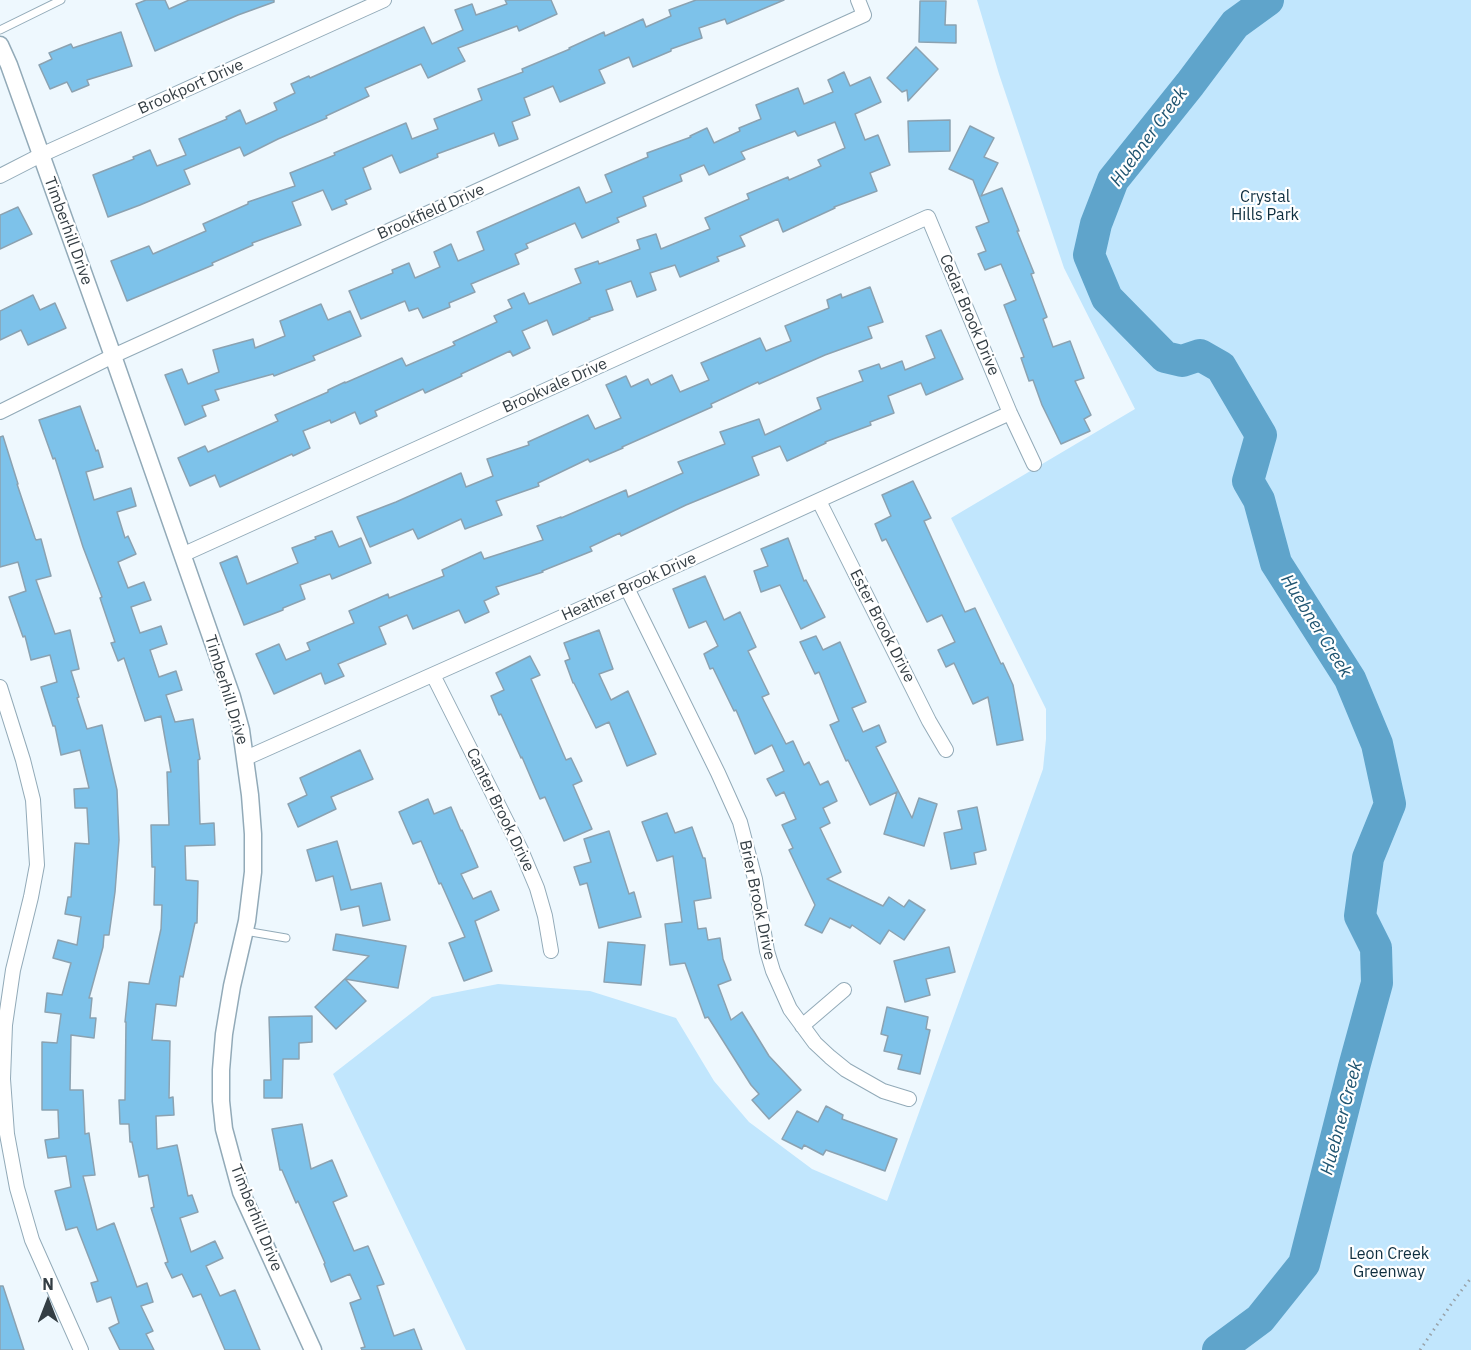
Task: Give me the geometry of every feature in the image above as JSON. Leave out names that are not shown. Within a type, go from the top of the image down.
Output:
[{"type":"street","name":"Brookport Drive","points":[[0,176],[41,155],[384,0]]},
{"type":"street","name":"Brookfield Drive","points":[[0,412],[112,356],[864,15],[858,0]]},
{"type":"street","name":"Timberhill Drive","points":[[0,45],[232,697],[241,730],[250,795],[253,872],[245,931],[224,1034],[221,1090],[224,1129],[241,1192],[313,1350]]},
{"type":"street","name":"Cedar Brook Drive","points":[[928,217],[1010,413],[1034,464]]},
{"type":"street","name":"Brookvale Drive","points":[[182,555],[928,217]]},
{"type":"street","name":"Heather Brook Drive","points":[[246,758],[627,588],[1010,413]]},
{"type":"street","name":"Ester Brook Drive","points":[[819,501],[924,711],[946,750]]},
{"type":"street","name":"Brier Brook Drive","points":[[627,588],[740,822],[755,879],[767,951],[790,1009],[823,1050],[846,1070],[883,1091],[909,1099]]},
{"type":"street","name":"Canter Brook Drive","points":[[433,675],[521,850],[540,898],[551,951]]},
{"type":"street","points":[[0,687],[33,800],[37,865],[13,970],[5,1025],[3,1079],[7,1134],[17,1188],[32,1240],[81,1350]]},
{"type":"street","points":[[802,1026],[844,990]]},
{"type":"lane","points":[[0,30],[61,0]]},
{"type":"lane","points":[[245,931],[286,938]]},
{"type":"path","points":[[1420,1350],[1471,1278]]},
{"type":"green space","points":[[977,0],[1471,0],[1471,1350],[466,1350],[333,1074],[432,997],[498,984],[590,991],[676,1018],[714,1081],[749,1122],[812,1169],[887,1201],[1043,769],[1046,739],[1046,709],[951,518],[1135,409],[1064,268],[999,74]]},
{"type":"building","points":[[146,0],[165,0],[169,9],[189,0],[274,0],[274,2],[155,51],[136,4]]},
{"type":"building","points":[[505,0],[551,0],[557,14],[519,31],[517,26],[458,48],[465,61],[428,78],[421,64],[365,88],[369,96],[326,116],[327,118],[244,156],[240,147],[184,170],[190,184],[108,217],[93,175],[134,159],[133,157],[150,150],[157,166],[186,155],[179,139],[227,119],[226,117],[240,110],[246,124],[277,110],[274,103],[295,93],[291,84],[309,76],[310,78],[424,27],[432,44],[463,30],[455,10],[472,4],[476,15],[507,4]]},
{"type":"building","points":[[696,0],[784,0],[727,24],[725,19],[699,28],[702,38],[671,49],[671,51],[633,67],[629,57],[599,70],[605,83],[560,102],[553,86],[524,98],[530,115],[512,122],[518,139],[499,146],[494,133],[437,154],[438,157],[400,173],[392,155],[363,168],[371,189],[345,200],[347,204],[332,210],[323,190],[292,202],[301,225],[252,243],[253,245],[212,263],[213,265],[127,301],[111,261],[149,246],[153,254],[206,231],[203,224],[248,202],[295,186],[290,173],[406,123],[412,139],[438,129],[434,119],[482,100],[478,89],[523,72],[522,69],[604,32],[605,36],[643,19],[646,27],[671,16],[669,10]]},
{"type":"building","points":[[920,1],[946,1],[945,25],[956,25],[956,43],[919,42]]},
{"type":"building","points":[[121,32],[132,66],[87,80],[89,85],[72,92],[67,82],[50,89],[39,65],[52,59],[49,53],[71,44],[73,48]]},
{"type":"building","points":[[916,47],[938,69],[908,101],[907,90],[902,92],[887,78]]},
{"type":"building","points":[[844,72],[850,86],[870,77],[881,102],[855,114],[865,140],[878,135],[890,165],[870,173],[877,191],[834,207],[783,232],[778,219],[740,236],[745,246],[717,257],[719,261],[680,277],[675,265],[650,273],[656,290],[637,297],[631,281],[606,290],[613,310],[589,318],[553,335],[547,320],[522,331],[530,348],[513,356],[510,351],[425,393],[423,389],[375,411],[377,416],[360,424],[355,412],[331,423],[330,420],[303,431],[310,448],[220,487],[215,475],[190,486],[178,458],[205,446],[208,452],[278,421],[275,415],[402,358],[406,366],[455,345],[453,342],[497,322],[494,316],[512,308],[508,300],[524,293],[529,304],[581,283],[575,269],[598,261],[599,264],[640,249],[637,240],[656,234],[661,249],[710,229],[705,218],[749,199],[747,194],[821,166],[818,160],[845,148],[835,122],[798,136],[795,131],[741,152],[745,159],[709,175],[704,165],[680,175],[682,181],[643,197],[646,206],[617,218],[619,222],[582,238],[575,223],[526,244],[528,248],[515,254],[519,264],[471,284],[475,292],[449,303],[450,307],[423,318],[418,308],[409,311],[405,301],[361,319],[349,291],[393,273],[392,270],[409,263],[415,278],[440,267],[434,252],[451,244],[458,261],[484,250],[477,232],[579,187],[586,203],[612,192],[605,175],[648,157],[647,153],[691,137],[707,128],[714,143],[740,131],[739,128],[761,119],[756,105],[798,88],[804,104],[833,92],[828,80]]},
{"type":"building","points":[[950,120],[950,151],[909,152],[908,121]]},
{"type":"building","points":[[970,126],[994,138],[984,157],[998,163],[981,196],[1002,188],[1034,273],[1031,274],[1047,317],[1043,319],[1053,347],[1070,341],[1084,378],[1075,381],[1091,415],[1084,419],[1090,431],[1061,444],[1033,380],[1029,381],[1021,358],[1024,357],[1004,305],[1016,300],[1001,264],[985,270],[978,254],[986,251],[976,227],[989,222],[973,180],[949,169]]},
{"type":"building","points":[[18,207],[32,234],[0,249],[0,215]]},
{"type":"building","points":[[870,287],[883,322],[868,327],[872,338],[825,355],[759,384],[758,382],[711,404],[712,407],[623,448],[590,462],[588,459],[538,483],[539,486],[496,501],[502,515],[465,529],[461,519],[418,539],[413,529],[370,547],[357,517],[461,473],[466,487],[493,476],[487,459],[529,445],[528,442],[588,415],[595,429],[621,418],[606,385],[626,376],[631,387],[648,379],[651,385],[672,375],[680,392],[709,380],[701,363],[760,338],[766,351],[791,341],[785,326],[829,308],[827,300],[841,294],[842,298]]},
{"type":"building","points":[[33,295],[40,310],[55,303],[66,328],[28,345],[21,330],[0,340],[0,311]]},
{"type":"building","points":[[321,304],[328,320],[350,311],[361,336],[313,356],[315,360],[274,376],[273,374],[215,390],[219,400],[202,406],[206,416],[185,425],[165,375],[182,369],[188,384],[219,372],[213,350],[253,339],[255,348],[285,336],[280,321]]},
{"type":"building","points":[[941,330],[963,379],[926,395],[921,383],[888,396],[894,413],[787,461],[780,446],[752,457],[759,475],[686,505],[621,536],[620,533],[590,547],[592,551],[543,572],[496,587],[499,594],[484,601],[489,612],[465,623],[459,610],[413,629],[407,615],[379,627],[386,644],[338,664],[344,676],[325,684],[321,673],[274,694],[256,654],[279,644],[286,660],[310,650],[307,643],[354,623],[349,611],[388,594],[389,598],[444,576],[442,570],[481,552],[484,559],[543,540],[537,526],[626,490],[628,497],[683,473],[678,462],[725,444],[720,432],[759,419],[765,435],[821,409],[817,398],[863,381],[859,371],[879,364],[881,369],[902,361],[905,370],[935,358],[926,336]]},
{"type":"building","points":[[80,406],[103,467],[86,472],[94,500],[131,488],[136,506],[117,512],[125,538],[128,536],[136,554],[118,562],[128,588],[144,582],[151,600],[131,607],[140,633],[161,626],[167,644],[150,650],[159,677],[176,671],[182,690],[166,695],[175,722],[193,719],[200,759],[198,760],[200,824],[214,823],[215,845],[185,846],[186,880],[198,881],[197,923],[195,923],[183,977],[180,976],[176,1006],[156,1004],[152,1040],[170,1041],[169,1098],[173,1097],[174,1115],[156,1116],[157,1149],[177,1145],[188,1196],[192,1195],[198,1212],[180,1218],[191,1252],[215,1241],[223,1258],[206,1266],[220,1296],[235,1290],[260,1350],[225,1350],[201,1294],[193,1297],[182,1274],[172,1278],[165,1263],[168,1262],[151,1208],[154,1207],[148,1175],[139,1177],[132,1142],[130,1142],[129,1124],[120,1124],[119,1100],[125,1100],[125,1022],[129,982],[149,984],[161,929],[162,905],[154,905],[155,867],[152,867],[151,825],[169,825],[167,772],[171,772],[161,716],[145,721],[124,658],[118,661],[111,643],[115,642],[100,598],[102,597],[83,547],[55,458],[53,459],[39,420]]},
{"type":"building","points":[[3,436],[35,538],[36,540],[41,539],[51,576],[36,580],[55,634],[70,630],[79,669],[71,671],[79,697],[77,698],[87,729],[102,725],[117,790],[119,840],[115,892],[109,935],[104,935],[103,947],[89,998],[92,998],[90,1018],[96,1018],[94,1038],[71,1035],[70,1090],[83,1090],[85,1134],[89,1133],[95,1175],[83,1176],[97,1230],[114,1223],[137,1287],[147,1283],[153,1302],[141,1306],[153,1331],[146,1334],[154,1350],[120,1350],[109,1328],[119,1323],[111,1297],[97,1302],[91,1283],[98,1281],[77,1227],[66,1230],[55,1191],[71,1187],[66,1156],[48,1158],[45,1140],[59,1138],[58,1110],[42,1110],[42,1042],[57,1043],[61,1014],[45,1012],[47,993],[62,995],[71,963],[53,958],[58,940],[77,945],[81,917],[65,914],[68,897],[71,897],[75,843],[89,844],[87,808],[75,808],[74,789],[89,788],[80,750],[61,755],[55,726],[53,726],[41,687],[57,682],[50,655],[31,660],[25,636],[23,637],[9,597],[26,591],[18,562],[0,567],[0,437]]},
{"type":"building","points":[[913,481],[931,518],[924,521],[965,612],[975,608],[1013,685],[1023,740],[997,745],[988,697],[973,704],[954,663],[946,667],[938,650],[955,642],[942,615],[927,622],[886,539],[882,541],[875,524],[891,516],[882,495]]},
{"type":"building","points":[[332,531],[339,547],[361,538],[371,563],[332,579],[330,574],[300,585],[305,599],[244,625],[220,563],[237,556],[247,584],[298,563],[292,548]]},
{"type":"building","points":[[788,538],[804,581],[806,580],[825,617],[801,629],[780,585],[761,592],[754,571],[768,566],[761,549]]},
{"type":"building","points":[[705,576],[724,620],[740,612],[756,647],[748,651],[769,694],[762,697],[786,744],[793,741],[804,765],[809,762],[820,785],[828,781],[837,801],[823,808],[830,823],[820,828],[841,872],[827,879],[883,906],[889,897],[904,907],[909,900],[925,910],[904,940],[889,930],[880,944],[852,925],[850,928],[830,918],[822,933],[805,925],[815,905],[789,850],[793,848],[782,825],[796,819],[784,792],[776,796],[767,779],[784,771],[772,745],[755,754],[736,710],[734,711],[713,668],[710,669],[704,654],[718,646],[706,621],[689,628],[673,589]]},
{"type":"building","points":[[599,630],[613,669],[599,674],[611,700],[628,691],[656,754],[627,766],[609,722],[596,728],[573,683],[565,661],[570,659],[564,643]]},
{"type":"building","points":[[816,636],[823,650],[840,642],[866,702],[852,708],[863,732],[879,725],[886,742],[876,747],[912,818],[919,798],[937,804],[924,846],[884,834],[897,792],[870,805],[848,760],[846,761],[830,725],[839,721],[819,672],[815,674],[800,642]]},
{"type":"building","points":[[530,656],[540,675],[531,679],[566,760],[571,758],[582,781],[573,785],[592,829],[564,841],[545,797],[540,799],[491,696],[504,690],[496,673]]},
{"type":"building","points":[[360,750],[373,779],[331,797],[336,809],[298,827],[288,804],[307,795],[300,778]]},
{"type":"building","points":[[428,799],[434,814],[451,807],[462,830],[478,867],[461,874],[473,899],[491,891],[499,910],[475,921],[492,971],[464,981],[449,943],[465,937],[421,841],[413,844],[399,812]]},
{"type":"building","points":[[977,807],[986,850],[974,853],[976,864],[951,869],[944,833],[962,829],[958,811]]},
{"type":"building","points":[[667,813],[675,833],[692,827],[703,858],[705,858],[711,898],[694,901],[698,929],[706,928],[708,940],[720,938],[723,959],[731,980],[718,985],[731,1020],[742,1012],[769,1056],[801,1090],[769,1119],[752,1100],[759,1094],[708,1017],[705,1018],[685,963],[670,965],[665,924],[682,922],[673,856],[657,861],[642,822]]},
{"type":"building","points":[[609,831],[629,894],[634,892],[641,917],[599,928],[587,883],[580,885],[574,867],[591,862],[584,839]]},
{"type":"building","points":[[337,841],[351,890],[381,883],[390,920],[363,926],[359,906],[341,910],[333,876],[316,881],[307,850]]},
{"type":"building","points":[[336,934],[406,946],[398,988],[345,979],[366,1001],[336,1029],[315,1007],[369,956],[333,950]]},
{"type":"building","points":[[608,942],[645,945],[641,985],[604,982]]},
{"type":"building","points":[[949,947],[955,972],[926,979],[930,995],[905,1002],[894,961]]},
{"type":"building","points":[[887,1007],[928,1017],[926,1029],[930,1030],[920,1074],[898,1069],[902,1055],[884,1051],[888,1036],[881,1034]]},
{"type":"building","points":[[312,1016],[312,1042],[299,1043],[299,1059],[283,1059],[282,1098],[264,1098],[264,1080],[271,1080],[269,1017]]},
{"type":"building","points":[[826,1106],[843,1115],[842,1119],[897,1139],[885,1171],[826,1150],[823,1155],[804,1145],[802,1149],[782,1139],[797,1111],[818,1122]]},
{"type":"building","points":[[302,1124],[311,1169],[332,1160],[347,1196],[333,1202],[354,1251],[368,1246],[384,1284],[377,1286],[394,1336],[414,1329],[422,1350],[362,1350],[361,1348],[365,1347],[350,1303],[361,1299],[350,1274],[331,1282],[298,1201],[296,1203],[280,1170],[272,1129]]},
{"type":"building","points":[[0,1286],[3,1286],[24,1350],[0,1350]]},
{"type":"waterway","name":"Huebner Creek","points":[[1218,1350],[1260,1319],[1304,1264],[1377,983],[1376,948],[1360,916],[1368,858],[1390,804],[1377,744],[1350,679],[1276,563],[1259,500],[1248,481],[1261,435],[1221,367],[1200,355],[1182,361],[1165,357],[1107,298],[1089,255],[1096,224],[1113,180],[1235,24],[1268,0]]},
{"type":"park label","name":"Crystal Hills Park","points":[[1265,206]]},
{"type":"park label","name":"Leon Creek Greenway","points":[[1389,1263]]}]
